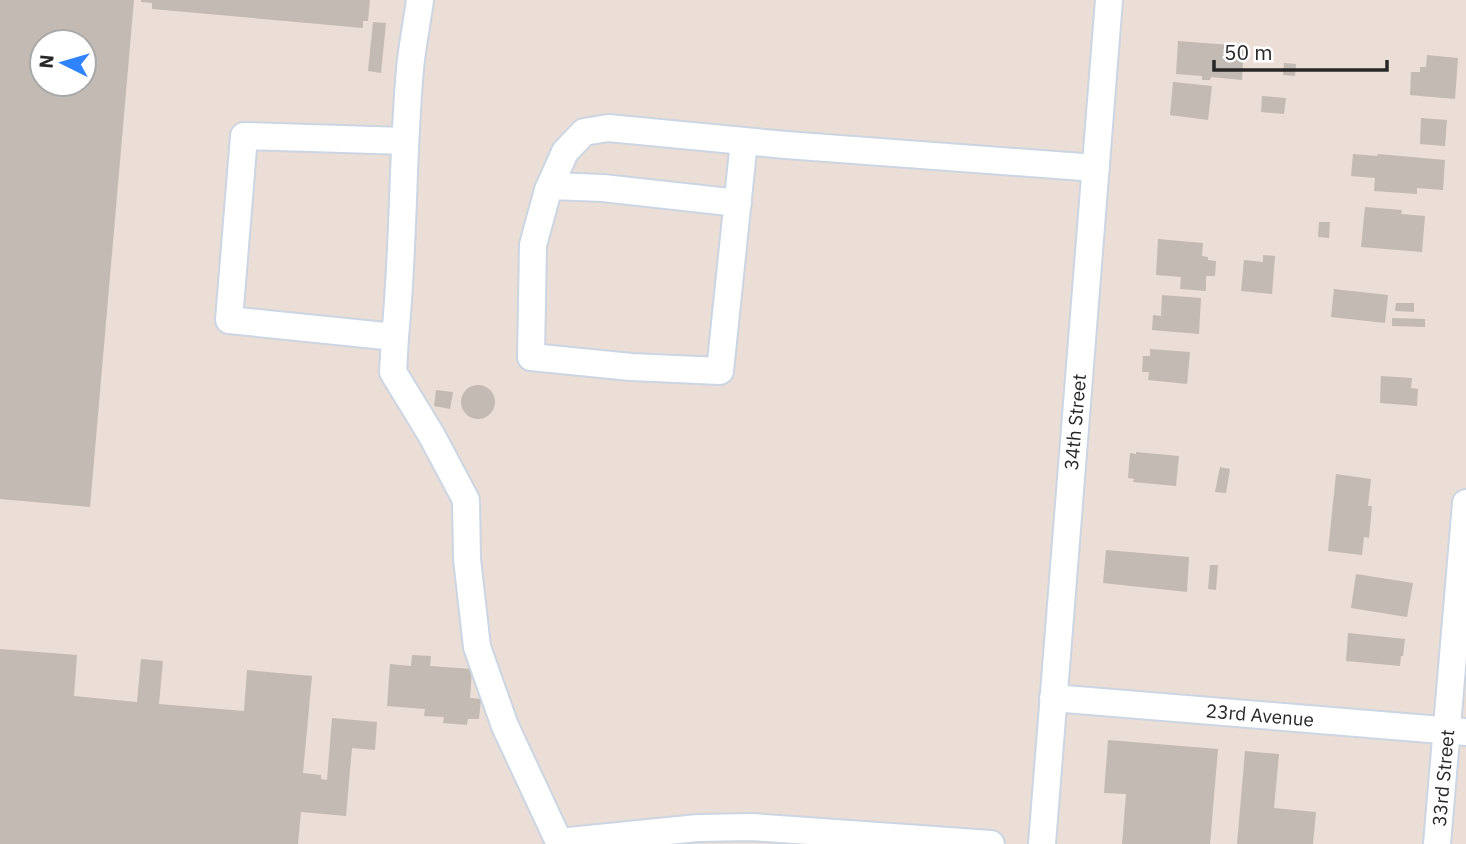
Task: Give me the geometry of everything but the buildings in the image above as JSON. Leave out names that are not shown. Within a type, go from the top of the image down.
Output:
[{"type":"street","points":[[420,0],[410,66],[400,291],[393,372],[432,436],[466,500],[467,559],[477,648],[505,726],[560,843],[698,828],[752,827],[991,844]]},
{"type":"street","name":"34th Street","points":[[1042,844],[1109,0]]},
{"type":"street","points":[[744,141],[720,371],[631,367],[531,357],[533,245],[550,186],[565,152],[584,132],[608,128],[1096,168]]},
{"type":"street","points":[[395,337],[229,320],[244,136],[405,141]]},
{"type":"street","points":[[550,186],[603,188],[738,203]]},
{"type":"street","name":"33rd Street","points":[[1437,844],[1456,731],[1466,503]]},
{"type":"street","name":"23rd Avenue","points":[[1053,698],[1456,731]]}]
